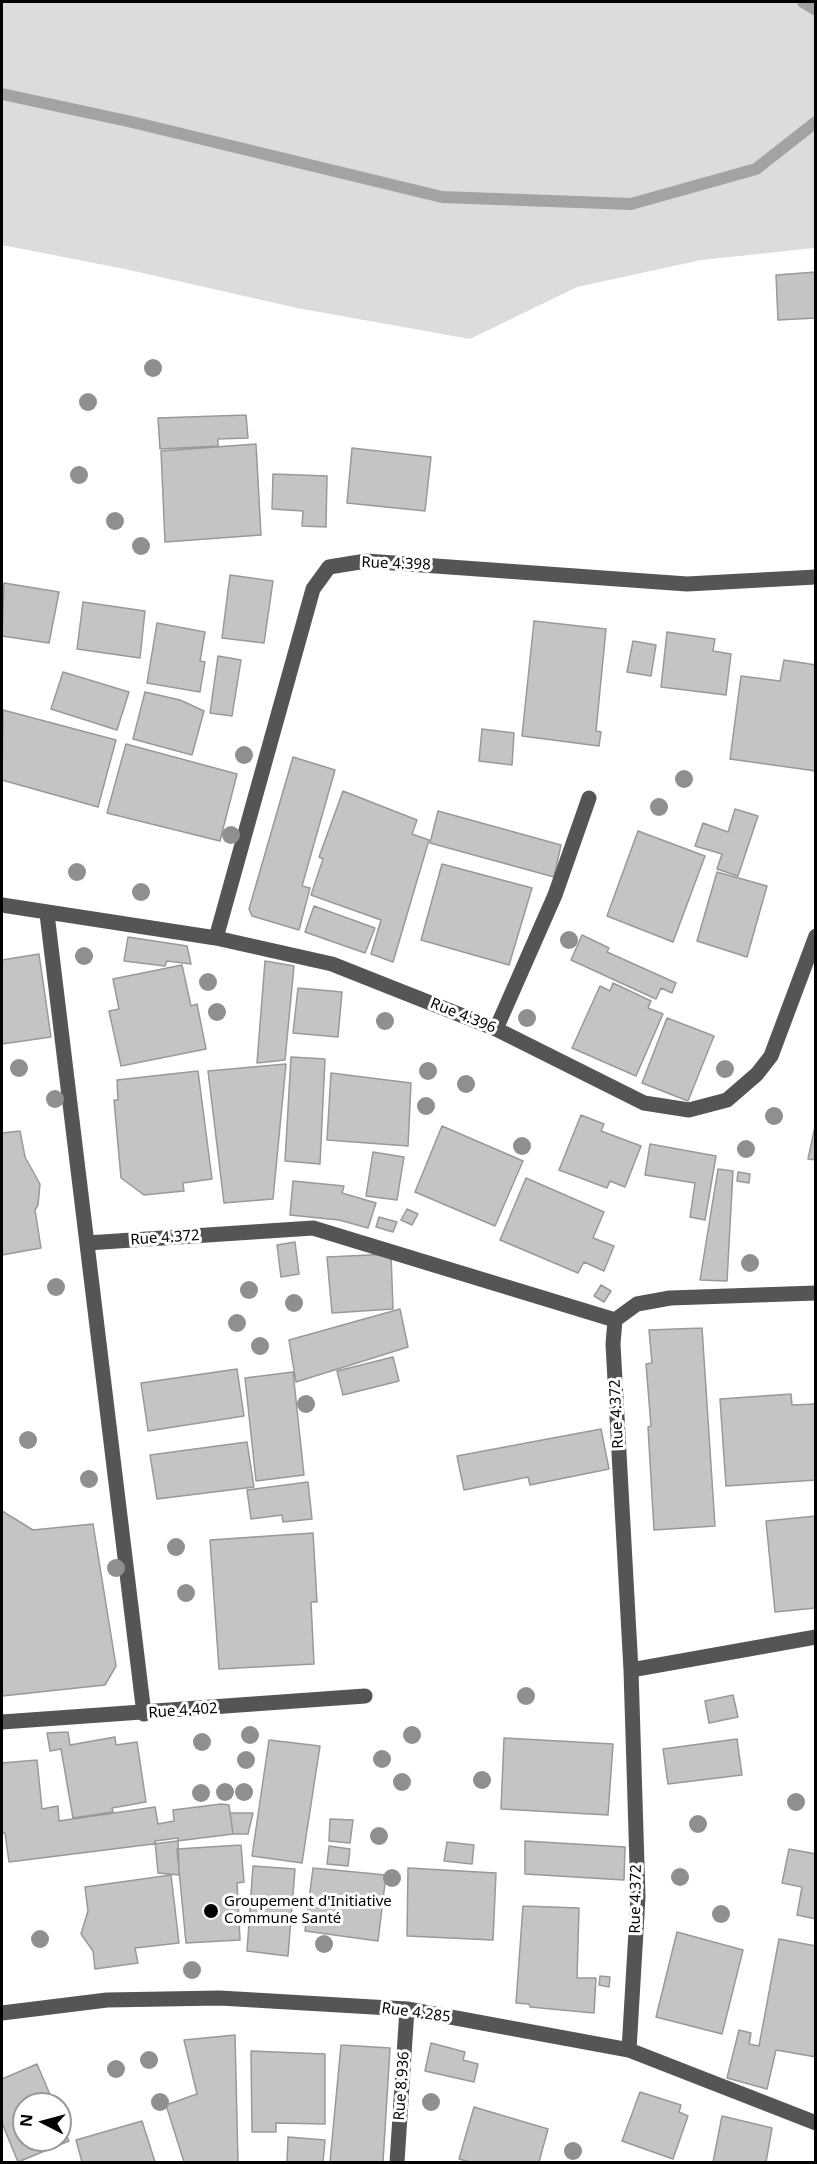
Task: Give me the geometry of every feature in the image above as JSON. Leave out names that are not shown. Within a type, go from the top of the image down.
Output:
[{"type":"street","name":"Rue 4.398","points":[[216,938],[313,589],[329,567],[366,561],[687,584],[816,577]]},
{"type":"street","points":[[496,1029],[555,895],[589,798]]},
{"type":"street","name":"Rue 4.396","points":[[2,905],[47,914],[216,938],[333,964],[496,1029],[644,1103],[689,1110],[727,1100],[757,1074],[771,1056],[816,936]]},
{"type":"street","points":[[47,914],[144,1714]]},
{"type":"street","name":"Rue 4.372","points":[[87,1243],[313,1228],[615,1320],[613,1344],[630,1670],[638,1897],[629,2050]]},
{"type":"street","points":[[615,1320],[637,1304],[670,1298],[816,1293]]},
{"type":"street","points":[[630,1670],[816,1636]]},
{"type":"street","name":"Rue 4.402","points":[[2,1722],[144,1714],[365,1696]]},
{"type":"street","name":"Rue 4.285","points":[[2,2013],[107,2000],[220,1998],[407,2009],[629,2050],[816,2122]]},
{"type":"street","name":"Rue 8.936","points":[[397,2163],[407,2009]]},
{"type":"shaded area","points":[[2,2],[815,2],[815,248],[701,260],[577,287],[470,339],[297,308],[125,269],[2,245]]},
{"type":"building","points":[[816,272],[816,318],[778,320],[776,275]]},
{"type":"building","points":[[246,415],[248,438],[218,439],[218,446],[160,449],[158,418]]},
{"type":"building","points":[[256,444],[261,535],[165,542],[161,451]]},
{"type":"building","points":[[352,448],[431,457],[425,511],[347,503]]},
{"type":"building","points":[[273,474],[327,476],[326,527],[302,526],[303,511],[272,509]]},
{"type":"building","points":[[230,575],[273,581],[264,643],[222,638]]},
{"type":"building","points":[[4,583],[59,592],[49,643],[2,636]]},
{"type":"building","points":[[83,602],[145,611],[140,658],[77,649]]},
{"type":"building","points":[[534,621],[606,629],[596,731],[601,732],[599,746],[522,736]]},
{"type":"building","points":[[157,623],[205,632],[200,661],[205,662],[200,692],[147,683]]},
{"type":"building","points":[[667,632],[715,639],[713,651],[731,654],[726,695],[661,687]]},
{"type":"building","points":[[633,641],[656,645],[651,676],[627,672]]},
{"type":"building","points":[[218,656],[241,660],[232,716],[210,713]]},
{"type":"building","points":[[784,660],[816,665],[816,771],[730,759],[741,676],[780,681]]},
{"type":"building","points":[[63,672],[129,692],[117,730],[51,709]]},
{"type":"building","points":[[145,692],[180,700],[204,711],[192,755],[133,739]]},
{"type":"building","points":[[3,710],[116,740],[98,807],[2,780]]},
{"type":"building","points":[[482,729],[514,733],[512,765],[479,761]]},
{"type":"building","points":[[126,744],[237,774],[220,841],[107,813]]},
{"type":"building","points":[[293,757],[335,770],[302,886],[310,888],[299,930],[252,916],[249,909]]},
{"type":"building","points":[[343,791],[417,820],[412,834],[429,840],[393,962],[371,954],[381,920],[311,895],[323,859],[319,857]]},
{"type":"building","points":[[735,809],[758,816],[738,876],[717,869],[722,854],[695,846],[703,823],[728,832]]},
{"type":"building","points":[[438,811],[561,845],[554,877],[430,843]]},
{"type":"building","points":[[638,831],[705,856],[673,942],[607,916]]},
{"type":"building","points":[[442,864],[532,888],[509,965],[421,940]]},
{"type":"building","points":[[717,872],[767,886],[747,957],[697,941]]},
{"type":"building","points":[[314,906],[375,928],[365,953],[305,932]]},
{"type":"building","points":[[582,935],[609,948],[607,952],[676,983],[672,993],[661,988],[656,999],[571,960]]},
{"type":"building","points":[[128,937],[187,946],[191,964],[167,961],[165,966],[124,961]]},
{"type":"building","points":[[39,954],[51,1037],[2,1044],[2,960]]},
{"type":"building","points":[[265,961],[294,966],[285,1060],[257,1063]]},
{"type":"building","points":[[182,965],[191,1006],[197,1004],[206,1049],[121,1066],[109,1011],[119,1009],[113,979]]},
{"type":"building","points":[[613,983],[651,1001],[648,1008],[663,1014],[636,1076],[572,1048],[600,986],[610,991]]},
{"type":"building","points":[[298,988],[342,992],[338,1037],[293,1033]]},
{"type":"building","points":[[667,1018],[714,1036],[688,1101],[642,1083]]},
{"type":"building","points":[[291,1057],[325,1059],[320,1164],[285,1161]]},
{"type":"building","points":[[286,1064],[273,1199],[224,1203],[208,1071]]},
{"type":"building","points":[[198,1071],[212,1179],[183,1183],[184,1191],[144,1195],[121,1178],[114,1100],[118,1100],[117,1080]]},
{"type":"building","points":[[331,1073],[411,1083],[408,1146],[327,1140]]},
{"type":"building","points":[[581,1115],[604,1124],[601,1131],[641,1146],[625,1187],[610,1181],[607,1188],[559,1170]]},
{"type":"building","points":[[816,1122],[816,1160],[808,1159]]},
{"type":"building","points":[[442,1126],[523,1161],[495,1226],[415,1192]]},
{"type":"building","points":[[20,1131],[25,1157],[40,1184],[38,1205],[35,1210],[41,1248],[2,1255],[2,1133]]},
{"type":"building","points":[[650,1144],[716,1156],[705,1220],[690,1217],[695,1183],[645,1175]]},
{"type":"building","points":[[373,1152],[404,1157],[397,1200],[366,1196]]},
{"type":"building","points":[[718,1169],[733,1171],[727,1281],[700,1280]]},
{"type":"building","points":[[738,1172],[750,1174],[749,1183],[737,1181]]},
{"type":"building","points":[[526,1178],[604,1212],[593,1238],[614,1246],[604,1271],[584,1262],[578,1273],[500,1240]]},
{"type":"building","points":[[293,1181],[344,1186],[342,1193],[376,1203],[368,1228],[339,1220],[290,1215]]},
{"type":"building","points":[[407,1209],[418,1214],[412,1225],[401,1220]]},
{"type":"building","points":[[379,1217],[397,1222],[393,1232],[376,1227]]},
{"type":"building","points":[[295,1242],[299,1274],[281,1277],[277,1245]]},
{"type":"building","points":[[391,1254],[393,1309],[332,1313],[327,1257]]},
{"type":"building","points":[[601,1285],[611,1291],[604,1302],[594,1296]]},
{"type":"building","points":[[400,1309],[408,1347],[296,1382],[289,1340]]},
{"type":"building","points":[[702,1328],[715,1526],[654,1530],[648,1427],[651,1426],[646,1364],[652,1363],[649,1330]]},
{"type":"building","points":[[393,1357],[399,1381],[343,1395],[337,1371]]},
{"type":"building","points":[[237,1369],[244,1416],[148,1431],[141,1383]]},
{"type":"building","points":[[293,1372],[304,1475],[256,1481],[245,1378]]},
{"type":"building","points":[[791,1394],[792,1405],[816,1404],[816,1480],[726,1486],[720,1399]]},
{"type":"building","points":[[601,1429],[609,1469],[530,1485],[528,1477],[464,1490],[457,1456]]},
{"type":"building","points":[[247,1442],[254,1487],[157,1499],[150,1455]]},
{"type":"building","points":[[308,1482],[312,1519],[283,1522],[282,1515],[251,1519],[247,1490]]},
{"type":"building","points":[[2,1511],[33,1530],[93,1524],[116,1666],[105,1685],[2,1696]]},
{"type":"building","points":[[816,1516],[816,1608],[775,1612],[766,1521]]},
{"type":"building","points":[[313,1533],[317,1602],[311,1602],[314,1664],[219,1669],[210,1540]]},
{"type":"building","points":[[733,1695],[738,1717],[709,1723],[705,1701]]},
{"type":"building","points":[[68,1732],[70,1745],[115,1737],[116,1745],[137,1742],[146,1802],[112,1808],[113,1812],[73,1818],[61,1749],[50,1751],[47,1733]]},
{"type":"building","points":[[504,1738],[613,1744],[608,1815],[501,1809]]},
{"type":"building","points":[[737,1739],[742,1775],[668,1784],[663,1749]]},
{"type":"building","points":[[269,1740],[320,1746],[302,1863],[252,1856]]},
{"type":"building","points":[[37,1760],[42,1809],[58,1806],[59,1821],[155,1807],[158,1824],[174,1821],[173,1810],[221,1804],[229,1805],[233,1834],[9,1862],[5,1833],[2,1833],[2,1763]]},
{"type":"building","points":[[230,1813],[253,1813],[248,1834],[233,1834]]},
{"type":"building","points":[[330,1819],[353,1820],[350,1843],[329,1841]]},
{"type":"building","points":[[178,1838],[179,1875],[158,1873],[155,1841]]},
{"type":"building","points":[[525,1841],[625,1847],[624,1880],[525,1874]]},
{"type":"building","points":[[447,1842],[474,1845],[472,1864],[444,1861]]},
{"type":"building","name":"Groupement d'Initiative Commune Santé","points":[[241,1845],[244,1882],[237,1883],[240,1940],[186,1943],[177,1849]]},
{"type":"building","points":[[329,1846],[350,1849],[348,1866],[327,1864]]},
{"type":"building","points":[[789,1849],[816,1854],[816,1919],[797,1915],[802,1887],[782,1883]]},
{"type":"building","points":[[253,1866],[295,1869],[288,1956],[247,1951]]},
{"type":"building","points":[[313,1868],[386,1875],[378,1941],[305,1931]]},
{"type":"building","points":[[408,1868],[496,1873],[493,1940],[407,1936]]},
{"type":"building","points":[[171,1875],[179,1943],[135,1948],[138,1963],[95,1969],[93,1951],[81,1934],[88,1911],[85,1887]]},
{"type":"building","points":[[523,1906],[579,1908],[577,1978],[596,1978],[594,2013],[530,2007],[529,2004],[516,2003]]},
{"type":"building","points":[[677,1932],[743,1950],[722,2034],[656,2017]]},
{"type":"building","points":[[779,1939],[816,1946],[816,2057],[776,2050],[767,2089],[727,2078],[739,2030],[751,2033],[749,2044],[759,2046]]},
{"type":"building","points":[[600,1976],[610,1977],[609,1987],[599,1985]]},
{"type":"building","points":[[235,2035],[238,2162],[184,2162],[166,2105],[197,2094],[184,2040]]},
{"type":"building","points":[[431,2043],[465,2052],[463,2060],[478,2064],[474,2082],[425,2071]]},
{"type":"building","points":[[341,2045],[390,2048],[383,2162],[330,2162]]},
{"type":"building","points":[[251,2051],[325,2054],[325,2124],[276,2123],[276,2132],[252,2132]]},
{"type":"building","points":[[37,2064],[49,2092],[12,2092],[12,2147],[2,2123],[2,2079]]},
{"type":"building","points":[[640,2092],[681,2105],[679,2112],[688,2116],[673,2159],[622,2141]]},
{"type":"building","points":[[474,2107],[548,2129],[539,2162],[470,2162],[459,2159]]},
{"type":"building","points":[[722,2116],[772,2128],[766,2162],[713,2162]]},
{"type":"building","points":[[142,2121],[155,2162],[82,2162],[76,2140]]},
{"type":"building","points":[[288,2137],[325,2140],[323,2162],[287,2162]]},
{"type":"building","points":[[14,2152],[42,2152],[18,2162]]},
{"type":"waterway","points":[[803,2],[816,10]]},
{"type":"waterway","points":[[2,94],[132,122],[442,197],[631,204],[756,169],[816,122]]},
{"type":"place","name":"Groupement d'Initiative Commune Santé","points":[[211,1911]]}]
